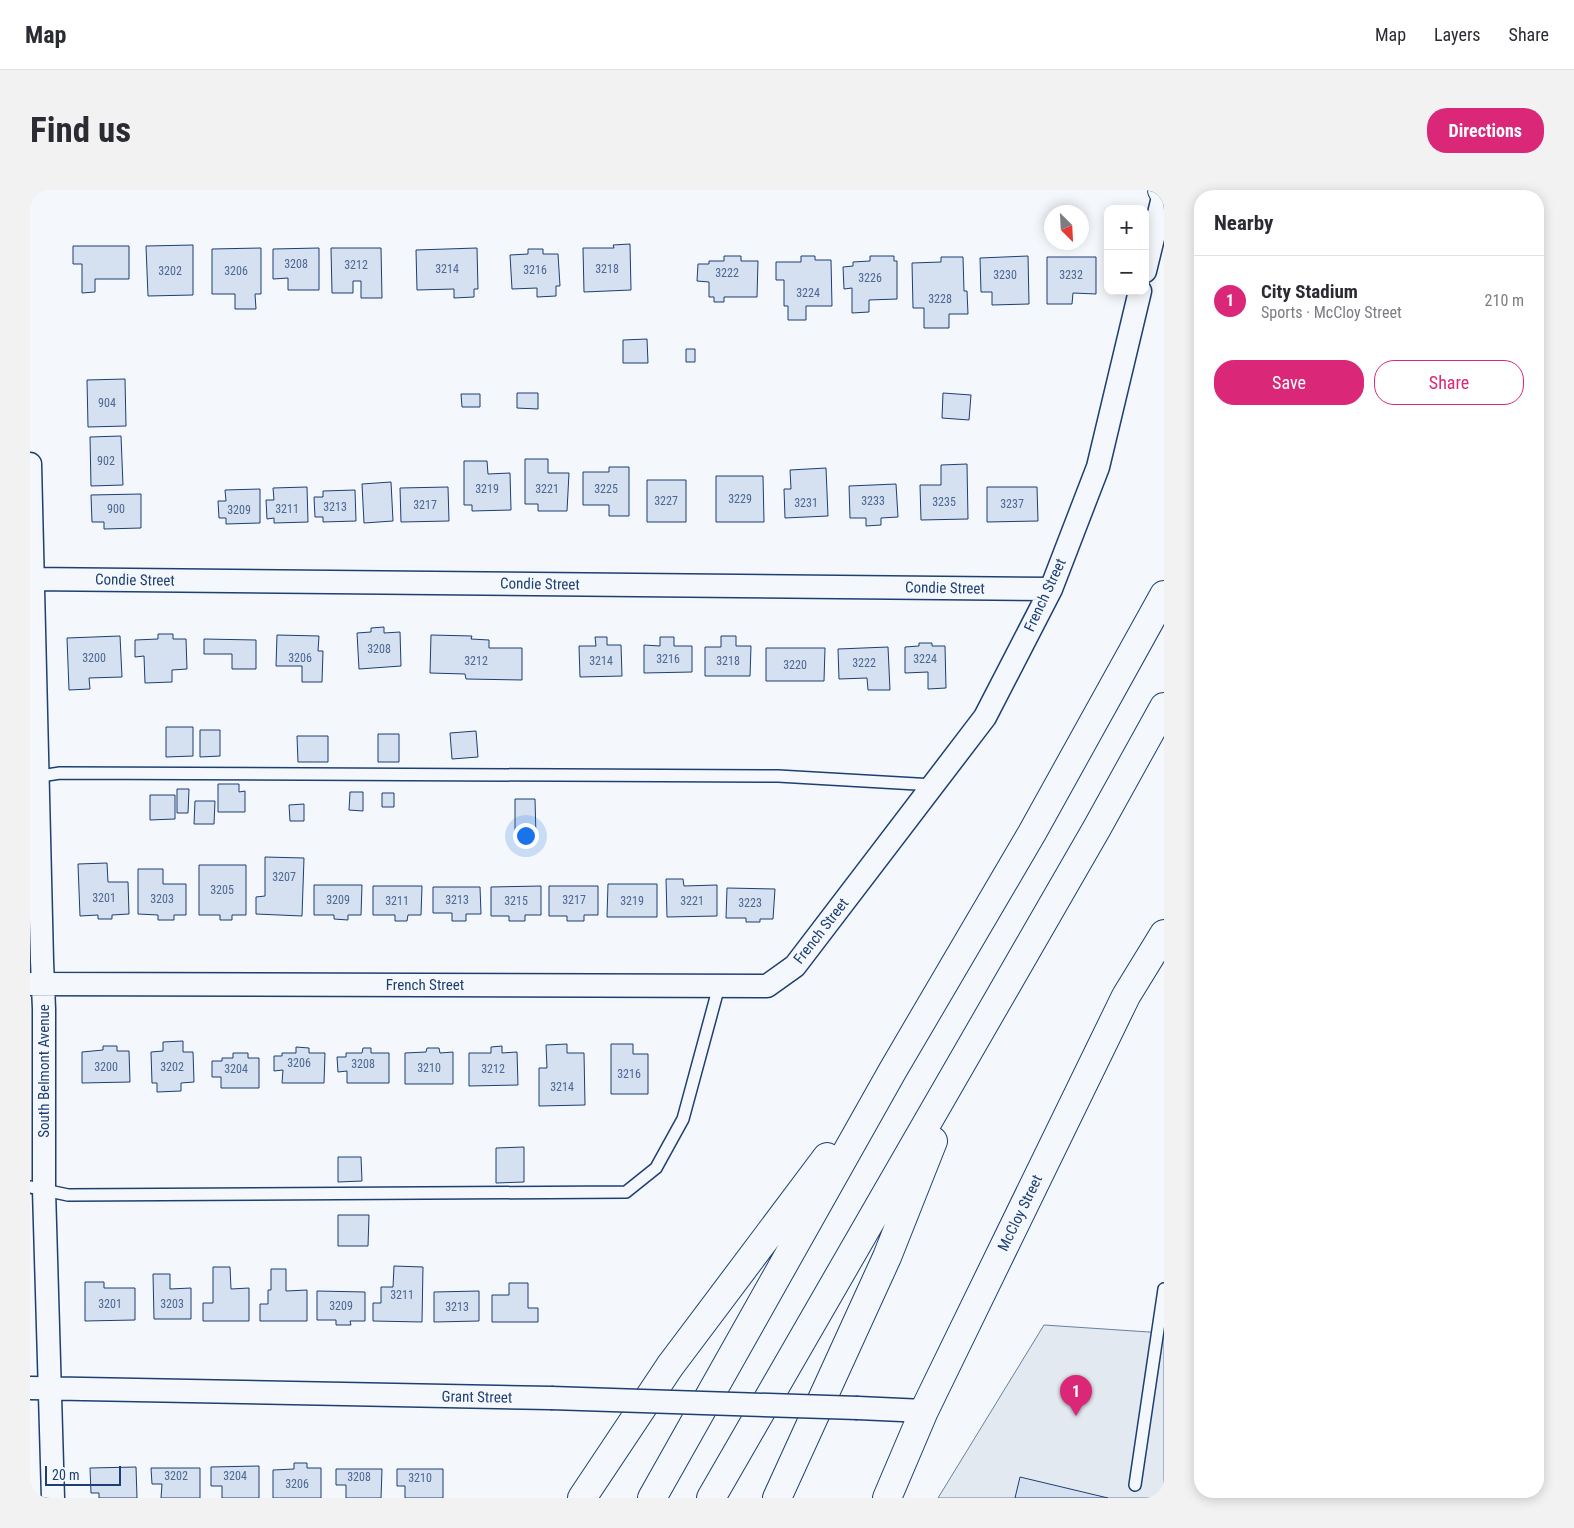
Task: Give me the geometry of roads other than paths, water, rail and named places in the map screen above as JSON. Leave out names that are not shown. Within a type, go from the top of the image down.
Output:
[{"type":"main road","points":[[652,1498],[893,1070],[1032,833],[1164,595]]},
{"type":"main road","points":[[711,1498],[1092,837],[1164,707]]},
{"type":"main road","name":"McCloy Street","points":[[887,1498],[924,1411],[1126,996],[1164,934]]},
{"type":"main road","points":[[777,1498],[887,1257],[968,1053]]},
{"type":"main road","points":[[582,1498],[670,1366],[893,1070]]},
{"type":"street","points":[[1149,253],[1163,191]]},
{"type":"street","name":"French Street","points":[[36,984],[766,986],[795,966],[985,717],[1051,589],[1098,467],[1139,295]]},
{"type":"street","name":"South Belmont Avenue","points":[[30,464],[36,984],[44,1009],[37,1188],[40,1388],[53,1498]]},
{"type":"street","name":"Condie Street","points":[[32,579],[1051,589]]},
{"type":"street","name":"Grant Street","points":[[40,1388],[551,1398],[924,1411]]},
{"type":"lane","points":[[34,777],[60,773],[768,776],[934,785]]},
{"type":"lane","points":[[37,1188],[68,1195],[626,1192],[656,1168],[683,1119],[718,986]]},
{"type":"lane","points":[[1136,1485],[1164,1289]]},
{"type":"place","name":"City Stadium","points":[[1076,1416]]}]
